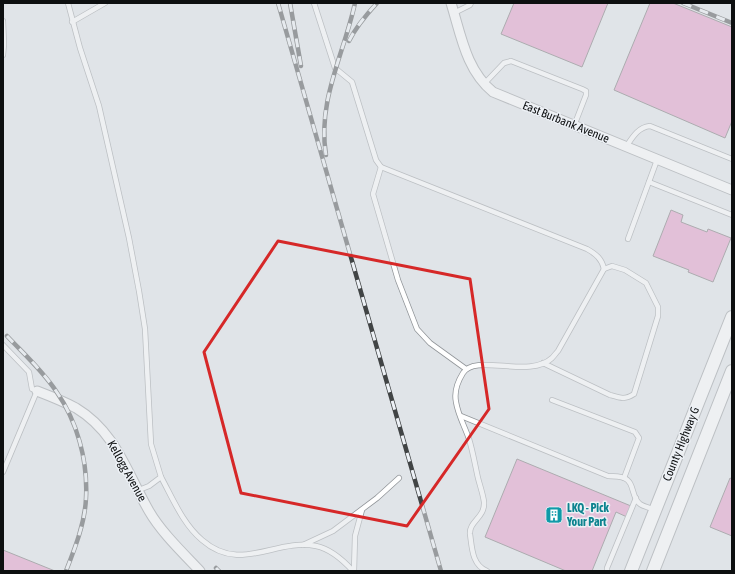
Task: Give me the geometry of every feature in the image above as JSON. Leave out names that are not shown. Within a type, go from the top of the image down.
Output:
[{"type":"main road","name":"County Highway G","points":[[631,571],[732,317]]},
{"type":"main road","name":"County Highway G","points":[[653,571],[732,371]]},
{"type":"main road","points":[[655,510],[674,517]]},
{"type":"street","name":"East Burbank Avenue","points":[[452,3],[468,57],[475,73],[493,92],[732,190]]},
{"type":"street","name":"Kellogg Avenue","points":[[37,391],[76,408],[95,422],[112,441],[119,452],[153,517],[174,544],[200,571]]},
{"type":"lane","points":[[68,3],[87,72],[99,106],[140,291],[145,329],[151,444],[161,477],[180,513],[190,528],[202,541],[215,549],[226,554],[238,555],[253,554],[289,546],[317,546],[332,552],[343,560],[353,571]]},
{"type":"lane","points":[[72,22],[105,3]]},
{"type":"lane","points":[[314,3],[335,68],[352,82],[376,160],[381,167],[587,249],[599,257],[604,269]]},
{"type":"lane","points":[[454,13],[470,5],[471,3]]},
{"type":"lane","points":[[3,21],[3,55]]},
{"type":"lane","points":[[484,84],[504,63],[510,61],[582,89],[586,91],[586,95],[574,126]]},
{"type":"lane","points":[[626,147],[640,129],[645,126],[650,126],[732,159]]},
{"type":"lane","points":[[628,239],[657,160]]},
{"type":"lane","points":[[381,167],[374,194],[398,280],[417,329],[430,343],[466,368]]},
{"type":"lane","points":[[649,182],[732,215]]},
{"type":"lane","points":[[487,571],[479,567],[475,560],[470,534],[471,526],[480,517],[484,503],[469,440],[456,402],[456,387],[466,368],[474,365],[488,365],[526,368],[552,359],[604,269],[612,266],[625,270],[646,284],[658,307],[658,316],[634,394],[628,398],[610,395],[543,363]]},
{"type":"lane","points":[[3,345],[29,372],[32,388],[37,391],[3,472]]},
{"type":"lane","points":[[552,400],[635,432],[639,438],[624,478]]},
{"type":"lane","points":[[461,416],[608,476],[624,478],[632,486],[636,498],[640,504],[655,510]]},
{"type":"lane","points":[[139,490],[149,486],[161,477]]},
{"type":"lane","points":[[302,545],[333,531],[399,478]]},
{"type":"lane","points":[[607,571],[636,498]]},
{"type":"lane","points":[[353,571],[355,536],[362,509]]},
{"type":"highlighted area","points":[[278,241],[470,279],[489,409],[407,526],[241,493],[204,352]]},
{"type":"building","points":[[514,3],[608,3],[582,67],[501,34]]},
{"type":"building","points":[[650,3],[673,3],[732,27],[732,121],[725,138],[614,90]]},
{"type":"building","points":[[671,210],[683,215],[681,222],[707,232],[708,229],[731,238],[713,282],[688,272],[689,270],[653,256]]},
{"type":"building","name":"LKQ - Pick Your Part","points":[[517,459],[631,506],[627,517],[616,512],[592,571],[566,571],[485,537]]},
{"type":"building","points":[[730,478],[732,479],[732,536],[710,527]]},
{"type":"building","points":[[3,550],[55,571],[3,571]]},
{"type":"railway","points":[[278,3],[441,571]]},
{"type":"railway","points":[[290,3],[301,66]]},
{"type":"railway","points":[[326,155],[324,135],[328,97],[355,3]]},
{"type":"railway","points":[[349,41],[362,21],[377,3]]},
{"type":"railway","points":[[683,3],[732,23]]},
{"type":"railway","points":[[7,336],[51,383],[70,415],[80,442],[86,484],[84,517],[66,571]]},
{"type":"railway","points":[[216,568],[219,571]]},
{"type":"place","name":"LKQ - Pick Your Part","points":[[554,515]]}]
